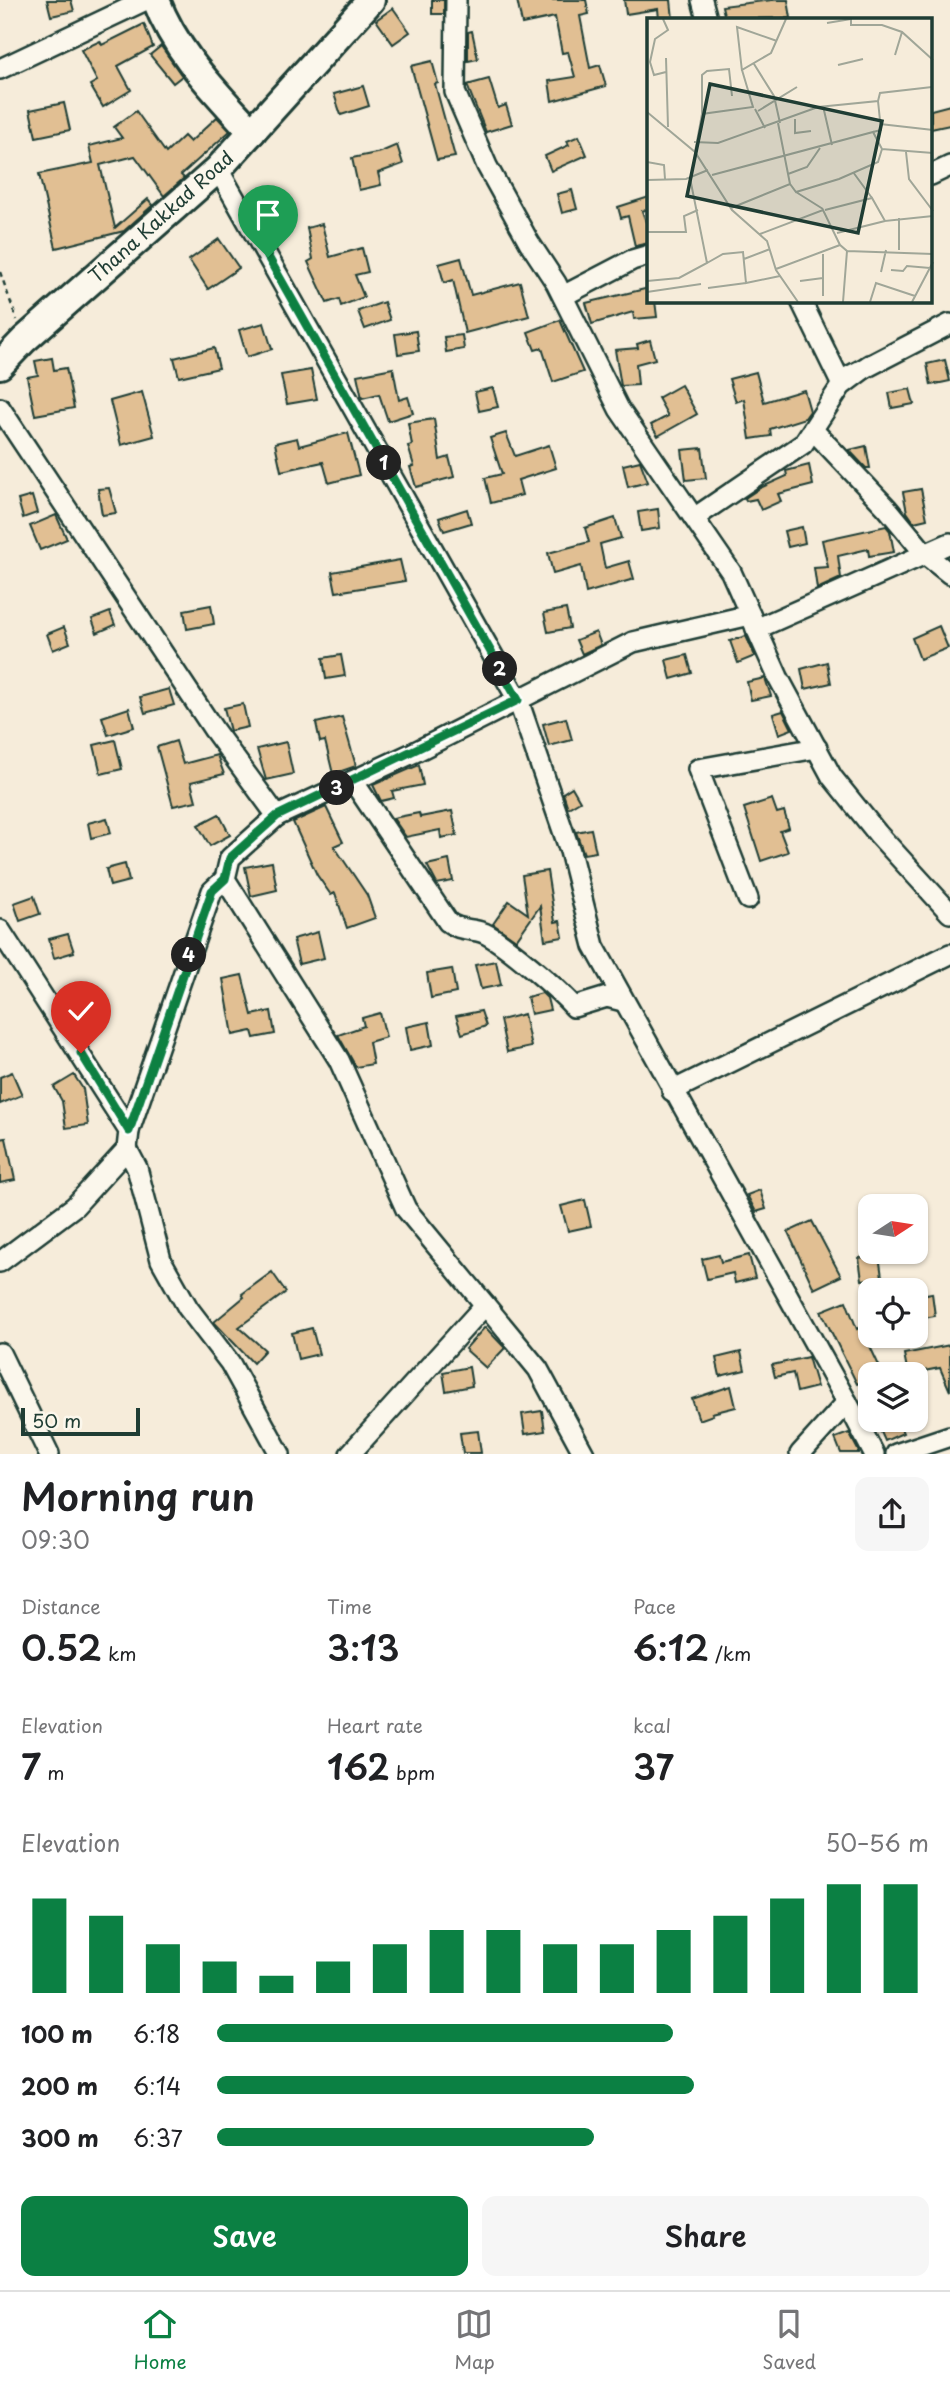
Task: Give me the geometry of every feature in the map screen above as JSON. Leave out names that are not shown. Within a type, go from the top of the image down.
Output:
[{"type":"main road","points":[[156,0],[167,30],[188,61],[252,132]]},
{"type":"main road","name":"Thana Kakkad Road","points":[[0,365],[24,340],[218,169],[371,0]]},
{"type":"street","points":[[0,69],[146,0]]},
{"type":"street","points":[[456,0],[455,92],[487,166],[563,296],[619,409],[732,572],[778,677],[832,777],[878,834],[950,913]]},
{"type":"street","points":[[702,0],[707,18]]},
{"type":"street","points":[[932,175],[950,166]]},
{"type":"street","points":[[218,169],[518,700],[570,851],[594,946],[874,1454]]},
{"type":"street","points":[[563,296],[632,260],[647,256]]},
{"type":"street","points":[[802,303],[840,381],[950,324]]},
{"type":"street","points":[[694,518],[803,444],[841,386],[869,365]]},
{"type":"street","points":[[0,408],[214,730],[277,816]]},
{"type":"street","points":[[813,430],[887,508],[926,555],[950,574]]},
{"type":"street","points":[[0,1262],[75,1206],[128,1140],[212,891],[225,879],[230,858],[277,816],[633,642],[753,622],[926,555],[950,543]]},
{"type":"street","points":[[748,899],[698,769],[817,748]]},
{"type":"street","points":[[353,781],[448,922],[457,929],[484,933],[555,986],[574,1007],[607,997],[623,1001]]},
{"type":"street","points":[[225,879],[339,1060],[406,1209],[538,1369],[584,1454]]},
{"type":"street","points":[[0,930],[128,1140],[161,1260],[188,1308],[230,1363],[281,1454]]},
{"type":"street","points":[[672,1091],[950,954]]},
{"type":"street","points":[[350,1454],[485,1305]]},
{"type":"street","points":[[0,1353],[48,1454]]},
{"type":"street","points":[[800,1454],[847,1402]]},
{"type":"street","points":[[896,1454],[920,1450],[950,1436]]},
{"type":"path","points":[[0,272],[24,340]]},
{"type":"building","points":[[47,0],[71,0],[74,11],[51,16]]},
{"type":"building","points":[[432,0],[444,0],[444,14],[432,14]]},
{"type":"building","points":[[517,0],[586,0],[589,14],[580,16],[590,68],[600,65],[606,86],[552,101],[549,81],[575,77],[568,52],[562,53],[555,17],[522,24]]},
{"type":"building","points":[[624,0],[671,0],[673,18],[659,18],[658,9],[626,14]]},
{"type":"building","points":[[788,0],[791,18],[725,18],[722,6]]},
{"type":"building","points":[[393,8],[410,32],[393,44],[376,20]]},
{"type":"building","points":[[144,24],[153,47],[118,66],[131,90],[103,107],[90,85],[97,81],[81,50],[100,41],[102,45]]},
{"type":"building","points":[[472,31],[478,59],[468,61],[468,32]]},
{"type":"building","points":[[161,46],[182,76],[173,83],[150,55]]},
{"type":"building","points":[[432,61],[438,83],[435,84],[455,157],[437,160],[411,66]]},
{"type":"building","points":[[489,79],[498,108],[506,105],[512,124],[486,132],[467,85]]},
{"type":"building","points":[[363,86],[369,106],[341,115],[334,94]]},
{"type":"building","points":[[64,103],[70,130],[36,137],[30,110]]},
{"type":"building","points":[[950,105],[950,125],[932,129],[932,110]]},
{"type":"building","points":[[136,111],[166,153],[184,136],[190,142],[217,117],[230,131],[181,175],[184,178],[164,196],[135,156],[100,165],[115,228],[148,199],[153,205],[124,231],[56,248],[39,174],[93,163],[89,146],[122,138],[114,127]]},
{"type":"building","points":[[579,136],[587,155],[551,171],[545,156],[569,145],[567,141]]},
{"type":"building","points":[[397,145],[403,164],[378,173],[381,185],[359,190],[352,158],[381,152]]},
{"type":"building","points":[[572,190],[577,209],[562,213],[557,194]]},
{"type":"building","points":[[647,198],[647,210],[642,211],[647,222],[647,243],[635,246],[628,216],[621,218],[618,207]]},
{"type":"building","points":[[322,224],[330,257],[362,248],[368,272],[355,275],[364,297],[341,306],[339,299],[327,303],[308,262],[313,259],[307,228]]},
{"type":"building","points":[[219,239],[239,268],[208,289],[189,260]]},
{"type":"building","points":[[461,258],[471,295],[520,282],[529,316],[465,333],[453,280],[444,283],[439,264]]},
{"type":"building","points":[[647,288],[647,303],[655,303],[657,317],[634,319],[633,312],[592,324],[586,303]]},
{"type":"building","points":[[384,302],[390,320],[365,329],[358,311]]},
{"type":"building","points":[[560,320],[583,372],[553,382],[542,348],[535,350],[528,332]]},
{"type":"building","points":[[264,323],[272,349],[247,357],[239,330]]},
{"type":"building","points":[[416,331],[419,351],[398,354],[395,334]]},
{"type":"building","points":[[462,335],[464,349],[446,352],[444,337]]},
{"type":"building","points":[[650,340],[655,359],[636,364],[638,385],[621,386],[615,350],[638,348],[637,344]]},
{"type":"building","points":[[214,348],[219,368],[179,377],[174,358]]},
{"type":"building","points":[[52,358],[54,370],[66,368],[74,408],[35,415],[27,377],[38,375],[35,361]]},
{"type":"building","points":[[945,360],[950,381],[931,385],[927,364]]},
{"type":"building","points":[[393,368],[399,400],[408,397],[413,413],[388,421],[379,394],[362,398],[357,375]]},
{"type":"building","points":[[311,370],[317,399],[287,404],[281,375]]},
{"type":"building","points":[[756,372],[764,402],[804,390],[810,411],[805,418],[770,429],[771,436],[750,439],[744,399],[736,402],[729,379]]},
{"type":"building","points":[[681,385],[697,414],[658,436],[651,425],[668,416],[658,398]]},
{"type":"building","points":[[493,388],[498,407],[479,411],[475,392]]},
{"type":"building","points":[[910,389],[914,404],[892,408],[889,393]]},
{"type":"building","points":[[142,392],[154,436],[121,445],[110,401]]},
{"type":"building","points":[[434,419],[440,460],[449,457],[454,477],[416,487],[410,467],[414,466],[408,446],[412,445],[408,423]]},
{"type":"building","points":[[348,433],[359,475],[329,483],[323,462],[281,471],[275,443],[297,438],[299,446]]},
{"type":"building","points":[[506,433],[515,456],[549,445],[556,468],[518,480],[522,495],[491,503],[485,478],[502,474],[490,438]]},
{"type":"building","points":[[866,446],[870,468],[866,468],[849,450]]},
{"type":"building","points":[[702,448],[706,478],[686,480],[682,450]]},
{"type":"building","points":[[640,461],[648,482],[628,487],[623,465]]},
{"type":"building","points":[[809,465],[813,485],[778,494],[781,501],[761,510],[756,499],[746,501],[745,498],[760,488],[787,476],[786,471]]},
{"type":"building","points":[[109,488],[116,513],[102,515],[98,489]]},
{"type":"building","points":[[921,489],[927,519],[914,522],[907,512],[903,492]]},
{"type":"building","points":[[32,496],[37,513],[23,518],[18,500]]},
{"type":"building","points":[[467,509],[471,523],[444,531],[439,518]]},
{"type":"building","points":[[658,509],[660,528],[641,531],[638,512]]},
{"type":"building","points":[[56,515],[67,539],[40,550],[30,526]]},
{"type":"building","points":[[615,518],[621,538],[600,544],[605,568],[629,561],[634,579],[586,593],[581,566],[553,574],[548,553],[589,542],[585,528]]},
{"type":"building","points":[[886,526],[890,531],[894,552],[869,556],[868,549],[838,556],[841,578],[817,589],[814,568],[828,567],[822,540]]},
{"type":"building","points":[[802,527],[805,543],[788,547],[784,531]]},
{"type":"building","points":[[400,560],[405,581],[336,592],[332,572]]},
{"type":"building","points":[[211,605],[214,624],[187,629],[184,610]]},
{"type":"building","points":[[566,609],[570,628],[548,632],[544,613]]},
{"type":"building","points":[[110,612],[115,625],[97,633],[92,619]]},
{"type":"building","points":[[939,626],[948,648],[920,659],[912,638]]},
{"type":"building","points":[[64,627],[70,643],[53,650],[47,634]]},
{"type":"building","points":[[596,632],[601,645],[582,654],[576,640]]},
{"type":"building","points":[[746,636],[755,656],[738,663],[730,641]]},
{"type":"building","points":[[341,655],[345,676],[326,679],[323,658]]},
{"type":"building","points":[[687,655],[692,673],[671,679],[666,660]]},
{"type":"building","points":[[827,662],[831,683],[805,689],[801,669]]},
{"type":"building","points":[[765,678],[771,696],[751,700],[747,682]]},
{"type":"building","points":[[169,689],[174,705],[145,713],[140,697]]},
{"type":"building","points":[[243,704],[248,727],[230,731],[224,708]]},
{"type":"building","points":[[129,708],[134,727],[108,735],[102,717]]},
{"type":"building","points":[[783,711],[792,729],[779,734],[773,714]]},
{"type":"building","points":[[342,717],[356,766],[333,774],[325,741],[320,742],[316,723]]},
{"type":"building","points":[[566,718],[572,740],[549,746],[543,724]]},
{"type":"building","points":[[115,740],[122,769],[101,774],[94,745]]},
{"type":"building","points":[[176,741],[183,764],[217,755],[224,774],[191,782],[196,801],[173,806],[157,747]]},
{"type":"building","points":[[286,742],[293,774],[266,780],[257,749]]},
{"type":"building","points":[[419,765],[423,785],[392,791],[394,798],[381,801],[373,785]]},
{"type":"building","points":[[572,787],[580,801],[568,808],[563,793]]},
{"type":"building","points":[[772,799],[777,813],[784,811],[789,828],[780,831],[788,852],[761,861],[744,808]]},
{"type":"building","points":[[326,807],[343,842],[334,846],[367,895],[375,918],[347,928],[335,893],[331,895],[317,875],[293,822]]},
{"type":"building","points":[[452,811],[457,835],[441,838],[440,830],[406,837],[393,818],[419,813],[420,817]]},
{"type":"building","points":[[219,814],[230,835],[210,846],[198,825]]},
{"type":"building","points":[[107,818],[111,833],[91,838],[88,823]]},
{"type":"building","points":[[591,829],[596,852],[584,854],[576,832]]},
{"type":"building","points":[[449,860],[453,881],[437,884],[427,865]]},
{"type":"building","points":[[272,862],[277,890],[251,896],[245,867]]},
{"type":"building","points":[[125,864],[129,881],[110,886],[106,869]]},
{"type":"building","points":[[547,871],[555,922],[560,921],[563,937],[545,940],[540,906],[516,940],[493,924],[509,901],[528,914],[522,875]]},
{"type":"building","points":[[34,896],[40,914],[20,921],[14,903]]},
{"type":"building","points":[[318,932],[324,958],[299,964],[293,939]]},
{"type":"building","points":[[68,934],[74,952],[54,958],[49,939]]},
{"type":"building","points":[[496,961],[501,985],[481,989],[475,965]]},
{"type":"building","points":[[452,969],[456,993],[431,998],[427,973]]},
{"type":"building","points":[[242,975],[252,1015],[271,1011],[275,1034],[254,1038],[252,1031],[233,1035],[223,979]]},
{"type":"building","points":[[542,993],[547,998],[550,1010],[531,1014],[527,997]]},
{"type":"building","points":[[481,1011],[486,1026],[462,1034],[456,1016]]},
{"type":"building","points":[[380,1013],[386,1037],[369,1042],[373,1064],[356,1067],[338,1035],[364,1026],[362,1018]]},
{"type":"building","points":[[524,1014],[531,1047],[507,1052],[500,1020]]},
{"type":"building","points":[[429,1022],[433,1045],[410,1050],[406,1027]]},
{"type":"building","points":[[12,1072],[22,1095],[0,1104],[0,1077]]},
{"type":"building","points":[[74,1075],[83,1089],[88,1125],[66,1128],[62,1101],[54,1087]]},
{"type":"building","points":[[6,1138],[15,1180],[0,1183],[0,1139]]},
{"type":"building","points":[[760,1190],[766,1209],[756,1212],[747,1195]]},
{"type":"building","points":[[585,1200],[591,1226],[568,1231],[561,1206]]},
{"type":"building","points":[[812,1221],[841,1276],[814,1289],[788,1232]]},
{"type":"building","points":[[719,1255],[721,1262],[749,1255],[755,1278],[735,1283],[733,1273],[707,1279],[702,1259]]},
{"type":"building","points":[[860,1264],[880,1264],[882,1277],[862,1278]]},
{"type":"building","points":[[272,1272],[286,1292],[239,1327],[265,1350],[253,1363],[214,1322],[244,1297],[242,1294]]},
{"type":"building","points":[[932,1293],[935,1316],[928,1317],[928,1294]]},
{"type":"building","points":[[846,1301],[858,1328],[858,1348],[871,1348],[877,1362],[858,1362],[858,1384],[857,1384],[821,1311]]},
{"type":"building","points":[[485,1327],[505,1348],[486,1368],[465,1349]]},
{"type":"building","points":[[312,1328],[319,1354],[298,1359],[292,1333]]},
{"type":"building","points":[[950,1345],[950,1391],[940,1368],[928,1370],[928,1362],[906,1362],[904,1354]]},
{"type":"building","points":[[741,1352],[745,1370],[720,1376],[716,1358]]},
{"type":"building","points":[[808,1357],[817,1387],[797,1392],[793,1373],[775,1377],[772,1365]]},
{"type":"building","points":[[469,1367],[472,1386],[446,1391],[443,1372]]},
{"type":"building","points":[[731,1386],[736,1407],[712,1413],[713,1415],[699,1420],[692,1399]]},
{"type":"building","points":[[542,1411],[545,1431],[525,1434],[522,1414]]},
{"type":"building","points":[[478,1431],[481,1453],[463,1453],[460,1433]]},
{"type":"building","points":[[881,1432],[903,1432],[903,1433],[885,1441]]},
{"type":"building","points":[[849,1433],[859,1453],[841,1453],[835,1438]]},
{"type":"route","points":[[81,1053],[129,1131],[212,891],[225,879],[230,858],[277,816],[413,753],[518,700],[268,257]]}]
